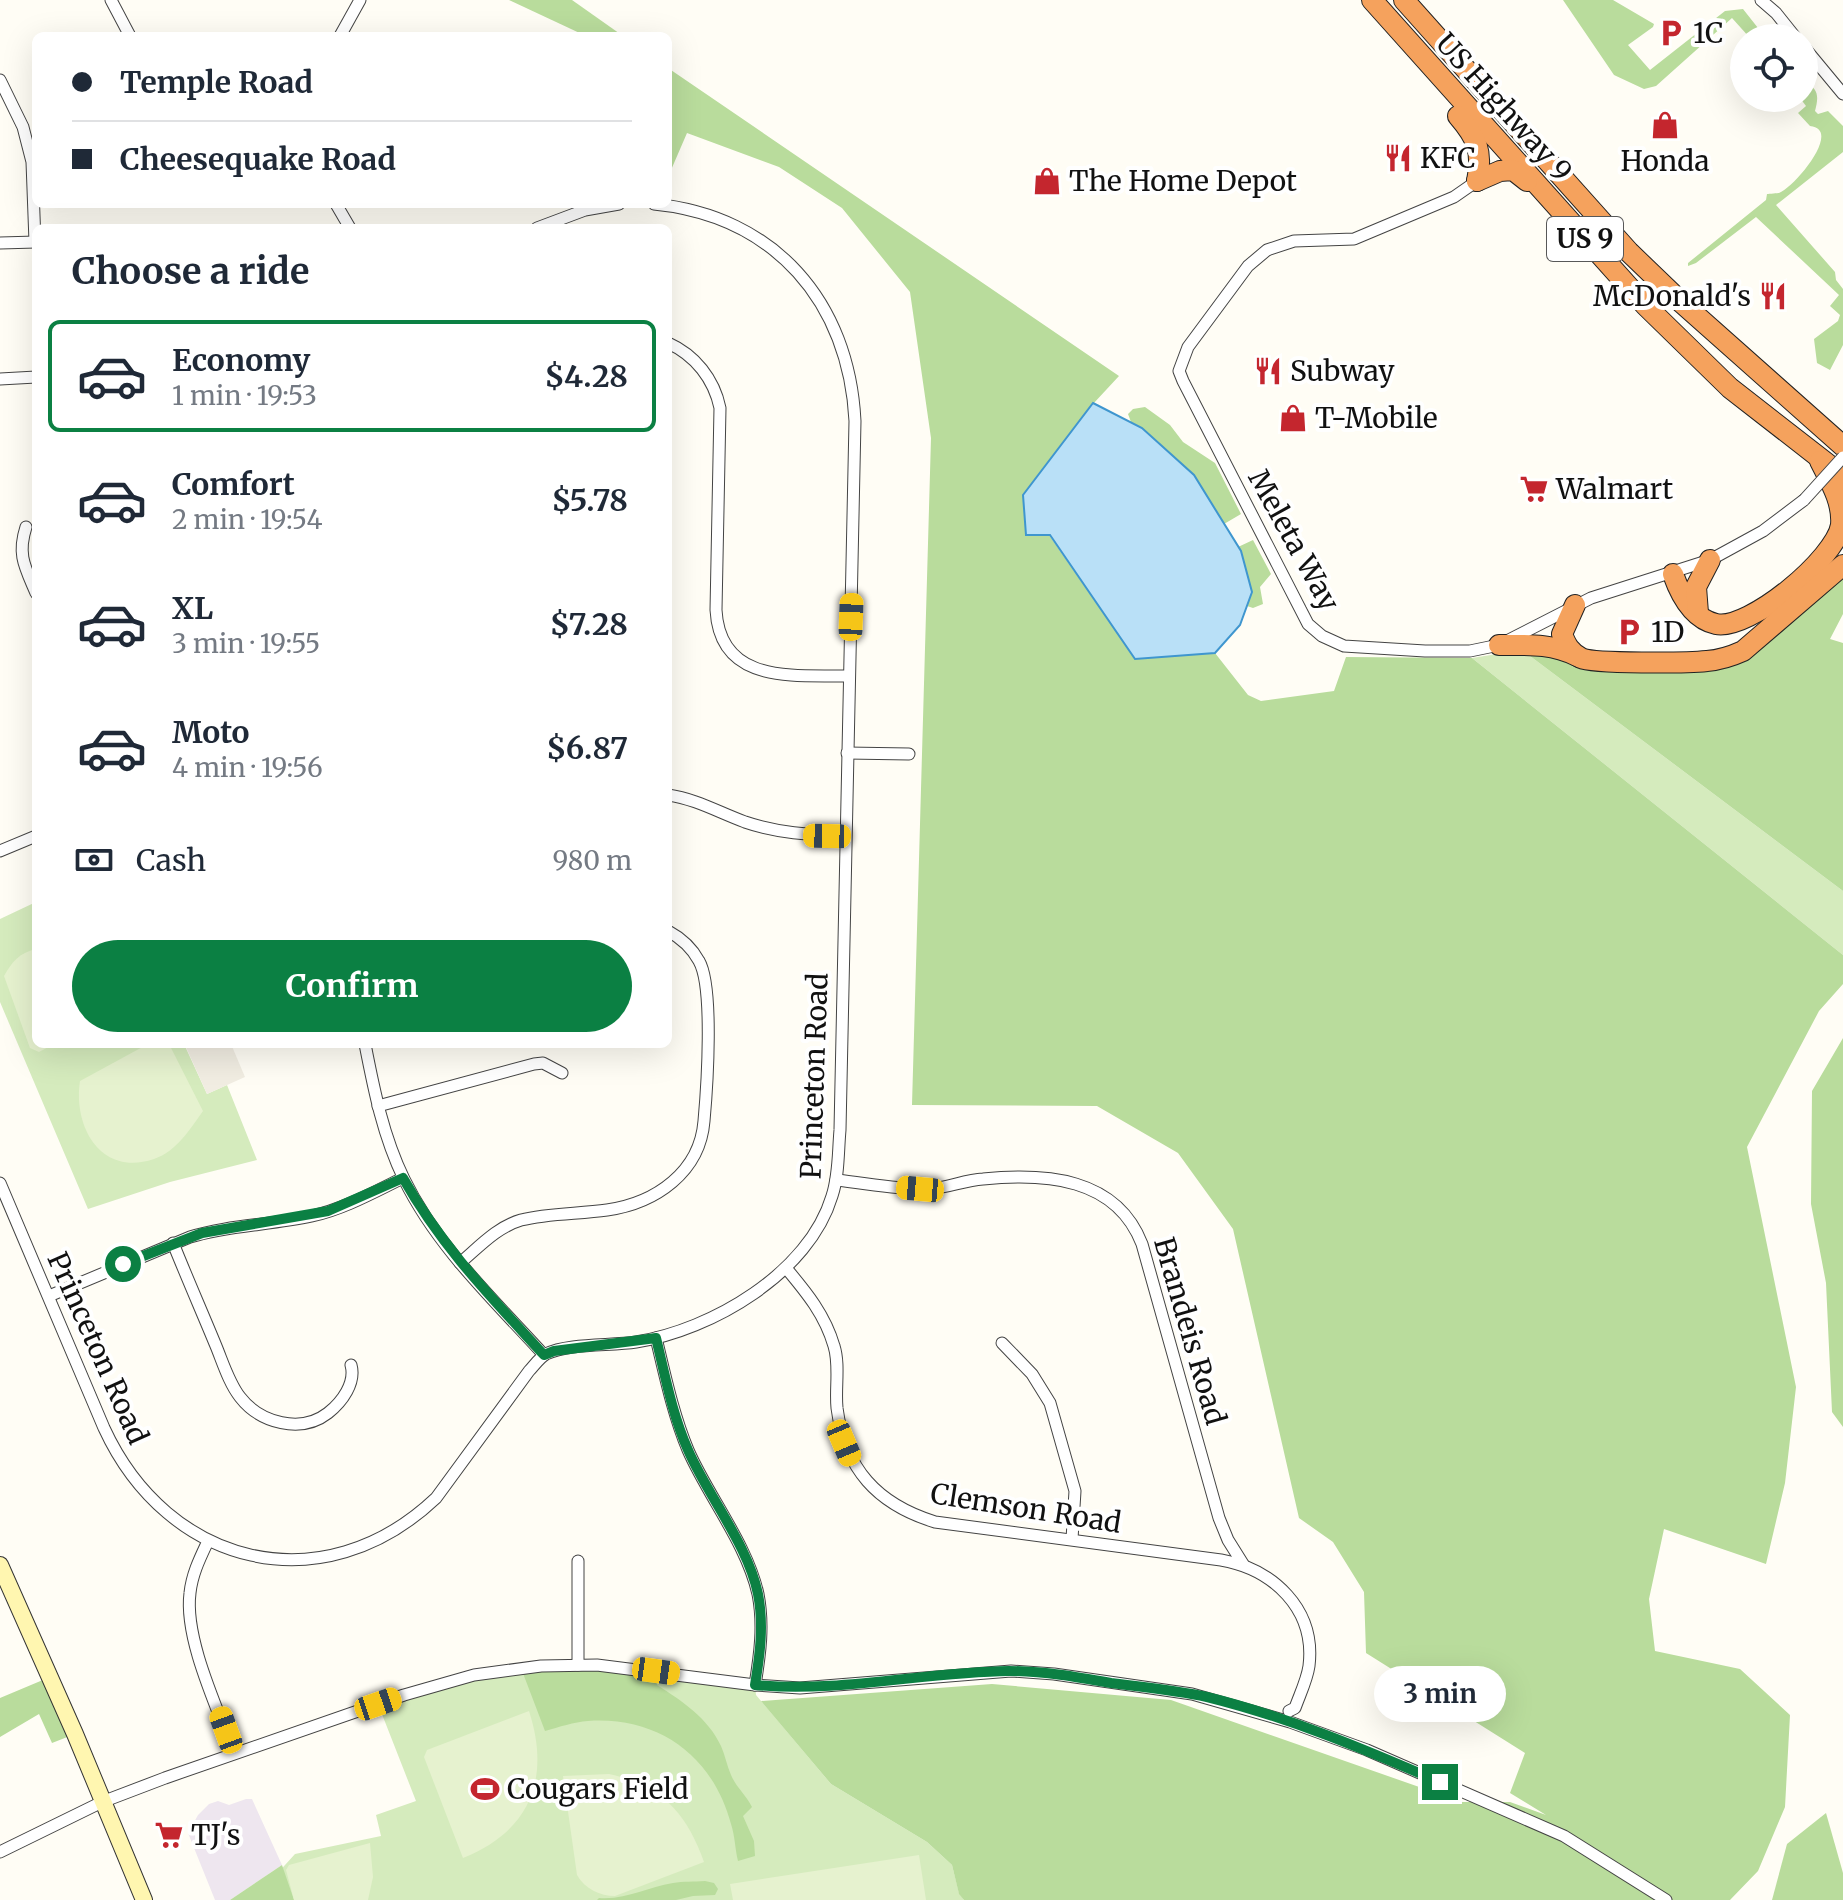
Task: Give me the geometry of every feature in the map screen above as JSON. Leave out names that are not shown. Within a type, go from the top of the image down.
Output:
[{"type":"highway","name":"US Highway 9","points":[[1404,0],[1629,252],[1843,446]]},
{"type":"highway","name":"US Highway 9","points":[[1376,5],[1646,306],[1730,388],[1843,476]]},
{"type":"highway","points":[[1376,5],[1399,48],[1472,133],[1482,160],[1477,181]]},
{"type":"highway","points":[[1477,181],[1500,171],[1513,170],[1570,224]]},
{"type":"highway","points":[[1673,574],[1683,597],[1698,613],[1716,624],[1741,620],[1786,591],[1828,551],[1839,532],[1841,512],[1836,493],[1818,458]]},
{"type":"highway","points":[[1698,613],[1696,587],[1710,560]]},
{"type":"highway","points":[[1499,645],[1541,644],[1586,660],[1705,661],[1729,657],[1743,651],[1843,565]]},
{"type":"highway","points":[[1575,605],[1562,634],[1566,647],[1577,656]]},
{"type":"street","points":[[111,0],[128,32]]},
{"type":"street","points":[[342,32],[360,0]]},
{"type":"street","points":[[1761,0],[1783,24]]},
{"type":"street","points":[[1818,64],[1843,94]]},
{"type":"street","points":[[0,80],[18,115],[32,164]]},
{"type":"street","name":"Meleta Way","points":[[1477,181],[1454,197],[1354,239],[1294,241],[1267,250],[1248,266],[1188,347],[1179,371],[1308,624],[1322,636],[1344,646],[1425,651],[1470,651],[1499,645],[1591,598],[1710,560],[1763,531],[1804,500],[1843,457]]},
{"type":"street","name":"Princeton Road","points":[[0,1183],[104,1428],[125,1467],[160,1510],[208,1541],[252,1555],[294,1559],[349,1551],[386,1537],[411,1521],[436,1498],[544,1355],[554,1351],[656,1338],[709,1318],[786,1268],[816,1233],[829,1206],[836,1180],[840,1130],[855,421],[851,377],[840,340],[813,291],[788,262],[764,243],[720,220],[672,207]]},
{"type":"street","points":[[548,224],[596,208]]},
{"type":"street","points":[[0,243],[32,242]]},
{"type":"street","points":[[672,345],[687,354],[704,372],[716,392],[720,408],[716,610],[719,630],[726,644],[739,660],[763,672],[849,676]]},
{"type":"street","points":[[0,379],[32,377]]},
{"type":"street","points":[[26,527],[20,548],[32,582]]},
{"type":"street","points":[[847,753],[909,754]]},
{"type":"street","points":[[672,796],[692,799],[766,828],[810,835],[844,836]]},
{"type":"street","points":[[1,847],[32,837]]},
{"type":"street","points":[[460,1263],[509,1225],[533,1218],[624,1206],[665,1188],[693,1161],[701,1143],[704,1121],[707,984],[696,955],[672,934]]},
{"type":"street","points":[[366,1048],[391,1148],[403,1178],[426,1218],[460,1263],[544,1355]]},
{"type":"street","points":[[378,1106],[534,1064],[543,1063],[562,1073]]},
{"type":"street","points":[[49,1296],[173,1243],[214,1231],[297,1219],[328,1211],[403,1178]]},
{"type":"street","name":"Brandeis Road","points":[[836,1180],[920,1189],[984,1179],[1059,1179],[1087,1187],[1120,1209],[1135,1229],[1145,1251],[1219,1518],[1243,1564]]},
{"type":"street","points":[[173,1243],[233,1386],[253,1410],[267,1418],[288,1423],[319,1418],[332,1410],[344,1396],[352,1377],[351,1365]]},
{"type":"street","name":"Clemson Road","points":[[786,1268],[825,1318],[836,1350],[837,1407],[844,1443],[855,1469],[870,1485],[911,1514],[935,1522],[1243,1564],[1280,1587],[1297,1608],[1305,1628],[1308,1670],[1295,1708],[1289,1711]]},
{"type":"street","points":[[656,1338],[686,1446],[746,1561],[757,1591],[762,1633],[755,1685]]},
{"type":"street","points":[[1002,1343],[1032,1374],[1050,1403],[1075,1491],[1072,1539]]},
{"type":"street","points":[[208,1541],[192,1583],[190,1622],[234,1753]]},
{"type":"street","points":[[578,1561],[578,1665]]},
{"type":"street","points":[[0,1565],[144,1900]]},
{"type":"street","points":[[0,1852],[102,1802],[234,1753],[462,1678],[521,1668],[618,1666],[755,1685],[800,1688],[1011,1671],[1064,1675],[1207,1697],[1276,1717],[1354,1745],[1564,1836],[1666,1900]]},
{"type":"shaded area","points":[[186,1048],[233,1048],[245,1077],[207,1094]]},
{"type":"shaded area","points":[[252,1799],[282,1865],[230,1900],[215,1900],[188,1833],[198,1815],[209,1804],[218,1801],[229,1805]]},
{"type":"green space","points":[[509,0],[572,0],[617,32],[577,32]]},
{"type":"green space","points":[[1563,0],[1613,0],[1654,24],[1628,45],[1650,70],[1725,11],[1743,9],[1755,24],[1737,24],[1732,18],[1656,86],[1644,89],[1614,75]]},
{"type":"green space","points":[[672,71],[1119,376],[1093,404],[1049,535],[1135,659],[1215,653],[1248,695],[1261,701],[1334,691],[1346,657],[1472,658],[1843,955],[1843,984],[1819,1011],[1747,1147],[1796,1387],[1785,1483],[1766,1564],[1664,1529],[1649,1599],[1655,1651],[1740,1669],[1790,1715],[1785,1807],[1758,1871],[1730,1900],[964,1900],[959,1894],[952,1865],[927,1842],[831,1784],[761,1701],[992,1684],[1171,1700],[1462,1802],[1510,1802],[1546,1815],[1510,1793],[1525,1753],[1366,1653],[1364,1592],[1333,1542],[1299,1518],[1233,1229],[1178,1153],[1097,1106],[912,1105],[931,438],[910,292],[842,208],[779,167],[687,133],[672,168]]},
{"type":"green space","points":[[1828,111],[1843,126],[1843,152],[1776,205],[1835,272],[1836,280],[1843,289],[1843,345],[1830,370],[1817,363],[1814,339],[1838,321],[1840,315],[1830,306],[1839,295],[1756,217],[1688,266],[1766,200],[1767,194],[1786,189],[1805,170],[1819,147],[1821,137],[1819,129],[1810,126],[1798,113]]},
{"type":"green space","points":[[1145,407],[1170,425],[1183,442],[1215,463],[1241,514],[1224,524],[1194,475],[1142,428],[1131,422],[1128,414],[1133,409]]},
{"type":"green space","points":[[1253,540],[1271,574],[1260,587],[1263,604],[1253,608],[1247,606],[1252,592],[1238,547]]},
{"type":"green space","points":[[1843,573],[1843,614],[1830,639],[1843,643],[1843,891],[1522,650],[1727,667]]},
{"type":"green space","points":[[1522,650],[1843,891],[1843,955],[1472,658]]},
{"type":"green space","points":[[32,904],[32,1048],[186,1048],[207,1094],[227,1085],[257,1160],[170,1182],[88,1209],[0,1002],[0,919]]},
{"type":"green space","points":[[32,950],[32,1048],[46,1048],[39,1052],[30,1048],[4,976],[25,953]]},
{"type":"green space","points":[[1843,1038],[1843,1427],[1832,1412],[1826,1283],[1811,1204],[1812,1091]]},
{"type":"green space","points":[[141,1048],[171,1048],[203,1111],[170,1151],[135,1163],[119,1161],[94,1144],[86,1131],[81,1115],[80,1081]]},
{"type":"green space","points":[[541,1666],[755,1685],[756,1695],[831,1784],[927,1842],[952,1865],[959,1893],[964,1900],[280,1900],[275,1876],[295,1854],[381,1836],[376,1815],[416,1801],[378,1704],[404,1695]]},
{"type":"green space","points":[[521,1668],[656,1671],[657,1685],[685,1704],[716,1736],[733,1779],[752,1807],[743,1816],[754,1841],[755,1856],[738,1861],[723,1800],[696,1760],[679,1745],[659,1733],[614,1721],[583,1722],[545,1731]]},
{"type":"green space","points":[[50,1677],[75,1734],[52,1743],[39,1714],[0,1737],[0,1698]]},
{"type":"green space","name":"Cougars Field","points":[[529,1711],[537,1759],[529,1800],[519,1818],[505,1833],[463,1858],[424,1757],[427,1750]]},
{"type":"green space","points":[[609,1774],[644,1786],[670,1804],[689,1829],[704,1862],[615,1896],[598,1893],[584,1884],[577,1875],[563,1776]]},
{"type":"green space","points":[[1826,1813],[1843,1873],[1843,1900],[1772,1900],[1787,1844]]},
{"type":"green space","points":[[370,1843],[373,1877],[368,1900],[294,1900],[286,1870],[289,1865]]},
{"type":"green space","points":[[919,1855],[926,1900],[733,1900],[730,1884]]},
{"type":"green space","points":[[282,1865],[294,1900],[230,1900]]},
{"type":"green space","points":[[673,1883],[714,1883],[718,1889],[715,1895],[676,1900],[597,1900]]},
{"type":"water","points":[[1093,403],[1142,428],[1194,475],[1241,551],[1252,592],[1240,625],[1215,653],[1135,659],[1050,535],[1026,535],[1023,495]]},
{"type":"place","name":"1C","points":[[1671,33]]},
{"type":"place","name":"Honda","points":[[1665,125]]},
{"type":"place","name":"KFC","points":[[1398,158]]},
{"type":"place","name":"The Home Depot","points":[[1047,181]]},
{"type":"place","name":"McDonald's","points":[[1773,296]]},
{"type":"place","name":"Subway","points":[[1268,371]]},
{"type":"place","name":"T-Mobile","points":[[1293,418]]},
{"type":"place","name":"Walmart","points":[[1534,489]]},
{"type":"place","name":"1D","points":[[1629,632]]},
{"type":"place","name":"Cougars Field","points":[[485,1789]]},
{"type":"place","name":"TJ's","points":[[169,1835]]},
{"type":"route","points":[[123,1264],[202,1233],[297,1219],[328,1211],[403,1178],[452,1254],[544,1355],[554,1351],[656,1338],[686,1446],[746,1561],[757,1591],[762,1633],[755,1685],[800,1688],[975,1672],[1064,1675],[1192,1694],[1248,1708],[1367,1750],[1440,1782]]}]
